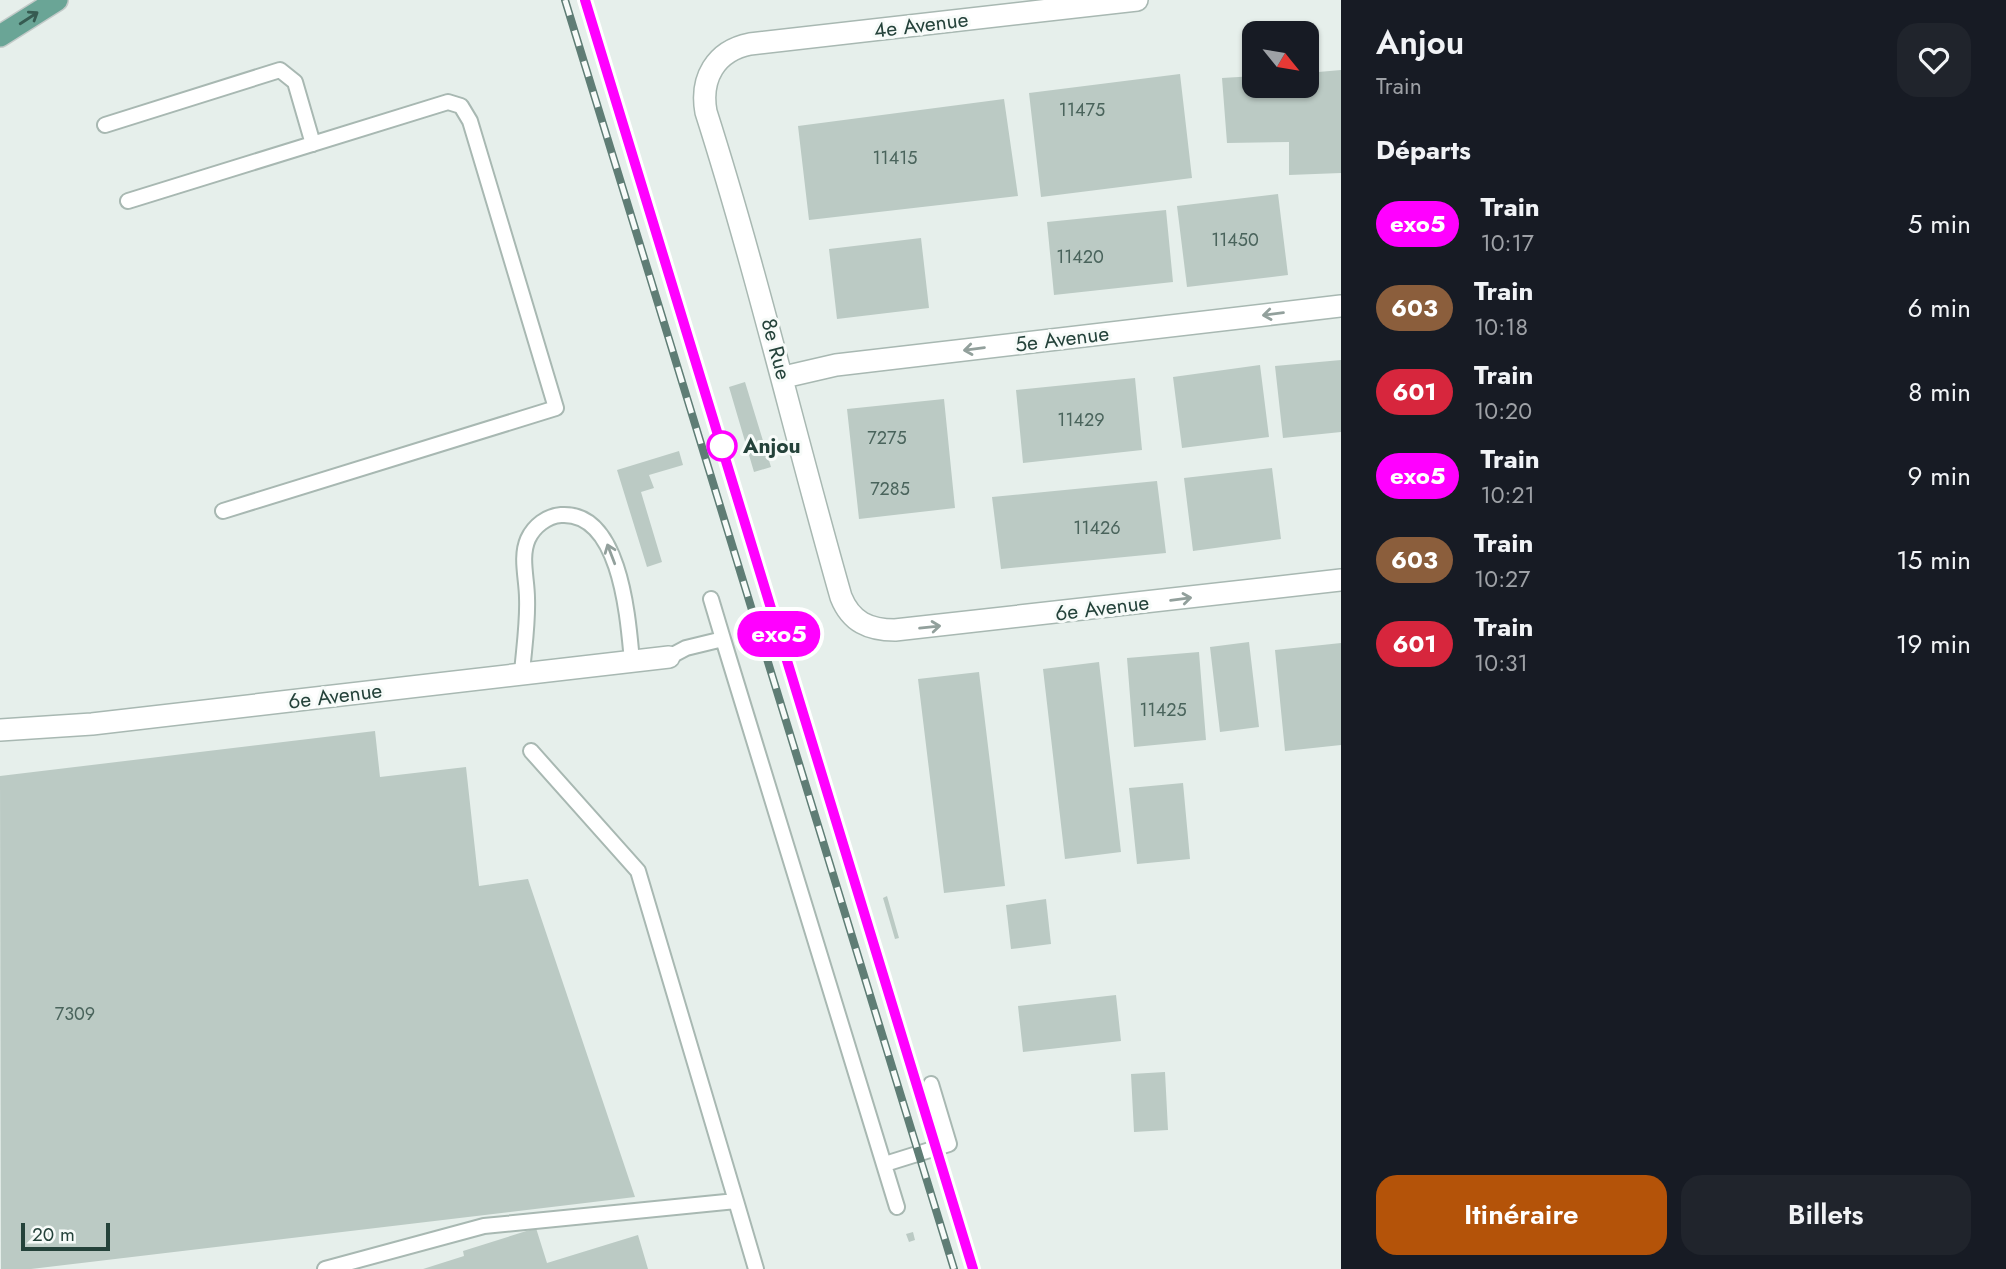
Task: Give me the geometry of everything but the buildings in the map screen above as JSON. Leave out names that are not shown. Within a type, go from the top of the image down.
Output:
[{"type":"main road","points":[[0,36],[57,0]]},
{"type":"street","name":"4e Avenue","points":[[712,68],[725,54],[750,44],[1138,0]]},
{"type":"street","name":"8e Rue","points":[[712,68],[704,94],[706,112],[784,377],[808,481],[841,597],[849,613],[863,624]]},
{"type":"street","name":"5e Avenue","points":[[784,377],[836,365],[1341,306]]},
{"type":"street","name":"6e Avenue","points":[[863,624],[880,630],[918,628],[1341,580]]},
{"type":"street","name":"6e Avenue","points":[[0,730],[92,724],[669,657]]},
{"type":"lane","points":[[105,125],[280,70],[295,82],[313,144]]},
{"type":"lane","points":[[128,201],[448,102],[461,106],[470,121],[556,408],[223,511]]},
{"type":"lane","points":[[522,673],[527,619],[526,545],[534,529],[556,515],[577,517],[587,522],[608,546],[621,586],[632,661]]},
{"type":"lane","points":[[711,599],[897,1207]]},
{"type":"lane","points":[[669,657],[686,649],[723,639]]},
{"type":"lane","points":[[531,751],[638,872],[755,1269]]},
{"type":"lane","points":[[885,1164],[949,1144],[931,1084]]},
{"type":"lane","points":[[325,1269],[484,1226],[736,1201]]},
{"type":"railway","points":[[565,0],[954,1269]]},
{"type":"railway","points":[[585,0],[973,1269]]},
{"type":"train","name":"exo5","points":[[585,0],[973,1269]]},
{"type":"place","name":"Anjou","points":[[722,446]]}]
